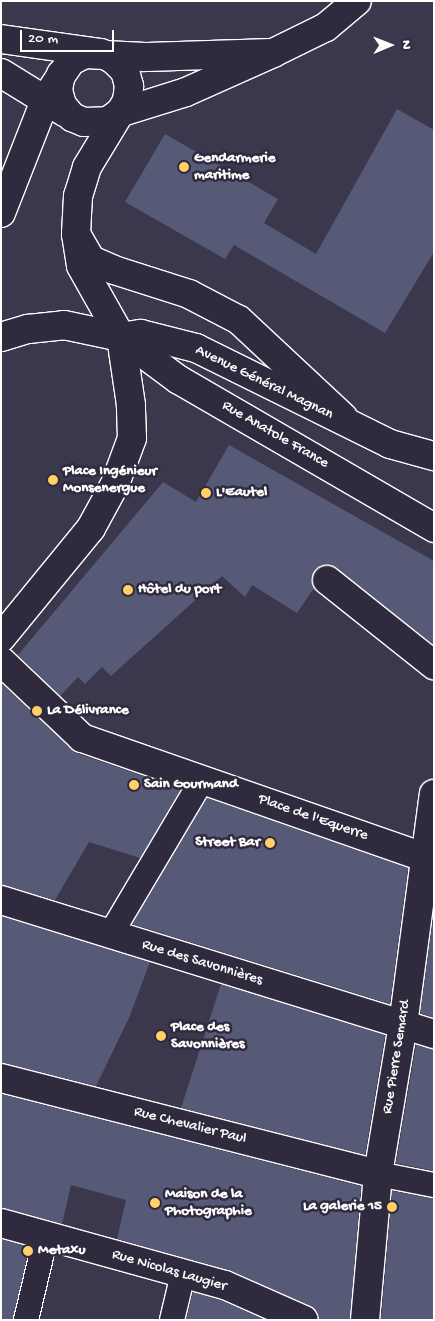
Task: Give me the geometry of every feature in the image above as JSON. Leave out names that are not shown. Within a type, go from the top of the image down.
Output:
[{"type":"street","points":[[1,73],[46,98],[72,117],[96,124],[118,113],[186,92],[273,52],[326,27],[357,1]]},
{"type":"street","points":[[1,39],[145,57],[273,52]]},
{"type":"street","points":[[1,213],[46,98],[61,74],[71,61],[84,54],[101,53],[114,60],[125,71],[129,86],[127,101],[118,113],[83,178],[78,196],[76,234],[81,266],[121,337],[132,438],[114,484],[91,528],[1,638]]},
{"type":"street","points":[[61,74],[58,90],[62,105],[72,117]]},
{"type":"street","points":[[76,234],[91,260],[114,270],[189,294],[239,320],[351,425]]},
{"type":"street","name":"Avenue Général Magnan","points":[[1,337],[28,329],[64,325],[121,337],[141,334],[196,348],[390,444],[434,456]]},
{"type":"street","name":"Rue Anatole France","points":[[121,337],[179,380],[434,528]]},
{"type":"street","points":[[327,580],[434,665]]},
{"type":"street","name":"Place de l'Equerre","points":[[1,661],[82,738],[424,857]]},
{"type":"street","points":[[110,935],[202,780]]},
{"type":"street","name":"Rue Pierre Semard","points":[[366,1320],[378,1174],[403,1025],[424,857],[434,794]]},
{"type":"street","name":"Rue des Savonnières","points":[[1,900],[434,1034]]},
{"type":"street","name":"Rue Chevalier Paul","points":[[1,1078],[378,1174]]},
{"type":"street","points":[[378,1174],[434,1185]]},
{"type":"street","name":"Rue Nicolas Laugier","points":[[1,1223],[225,1285],[304,1320]]},
{"type":"street","points":[[26,1320],[46,1236]]},
{"type":"street","points":[[172,1320],[183,1274]]},
{"type":"building","points":[[397,109],[434,130],[434,252],[385,333],[234,245],[225,259],[125,202],[165,134],[278,199],[264,223],[316,254]]},
{"type":"building","points":[[229,445],[434,561],[434,645],[330,565],[315,571],[312,578],[314,588],[297,613],[252,585],[245,597],[222,576],[111,676],[102,667],[85,684],[78,677],[60,696],[18,655],[163,482],[196,502]]},
{"type":"building","points":[[1,683],[76,753],[181,789],[140,858],[89,842],[55,900],[1,885]]},
{"type":"building","points":[[207,798],[408,868],[390,1004],[132,924]]},
{"type":"building","points":[[434,913],[434,1018],[420,1013]]},
{"type":"building","points":[[1,916],[150,962],[129,1018],[96,1086],[1,1063]]},
{"type":"building","points":[[221,984],[385,1035],[365,1155],[181,1108]]},
{"type":"building","points":[[416,1045],[434,1049],[434,1171],[396,1163]]},
{"type":"building","points":[[1,1094],[361,1186],[350,1320],[319,1320],[317,1311],[310,1306],[231,1271],[117,1239],[126,1200],[71,1185],[62,1224],[1,1208]]},
{"type":"building","points":[[392,1191],[434,1198],[434,1320],[381,1320]]},
{"type":"building","points":[[1,1239],[29,1247],[13,1320],[1,1320]]},
{"type":"building","points":[[193,1292],[220,1300],[265,1320],[186,1320]]},
{"type":"place","name":"Gendarmerie maritime","points":[[184,167]]},
{"type":"place","name":"Place Ingénieur Monsenergue","points":[[53,480]]},
{"type":"place","name":"L'Eautel","points":[[206,493]]},
{"type":"place","name":"Hôtel du port","points":[[128,590]]},
{"type":"place","name":"La Délivrance","points":[[37,711]]},
{"type":"place","name":"Sain Gourmand","points":[[134,785]]},
{"type":"place","name":"Street Bar","points":[[270,843]]},
{"type":"place","name":"Place des Savonnières","points":[[161,1036]]},
{"type":"place","name":"Maison de la Photographie","points":[[155,1203]]},
{"type":"place","name":"La galerie 15","points":[[392,1207]]},
{"type":"place","name":"Metaxu","points":[[28,1251]]}]
